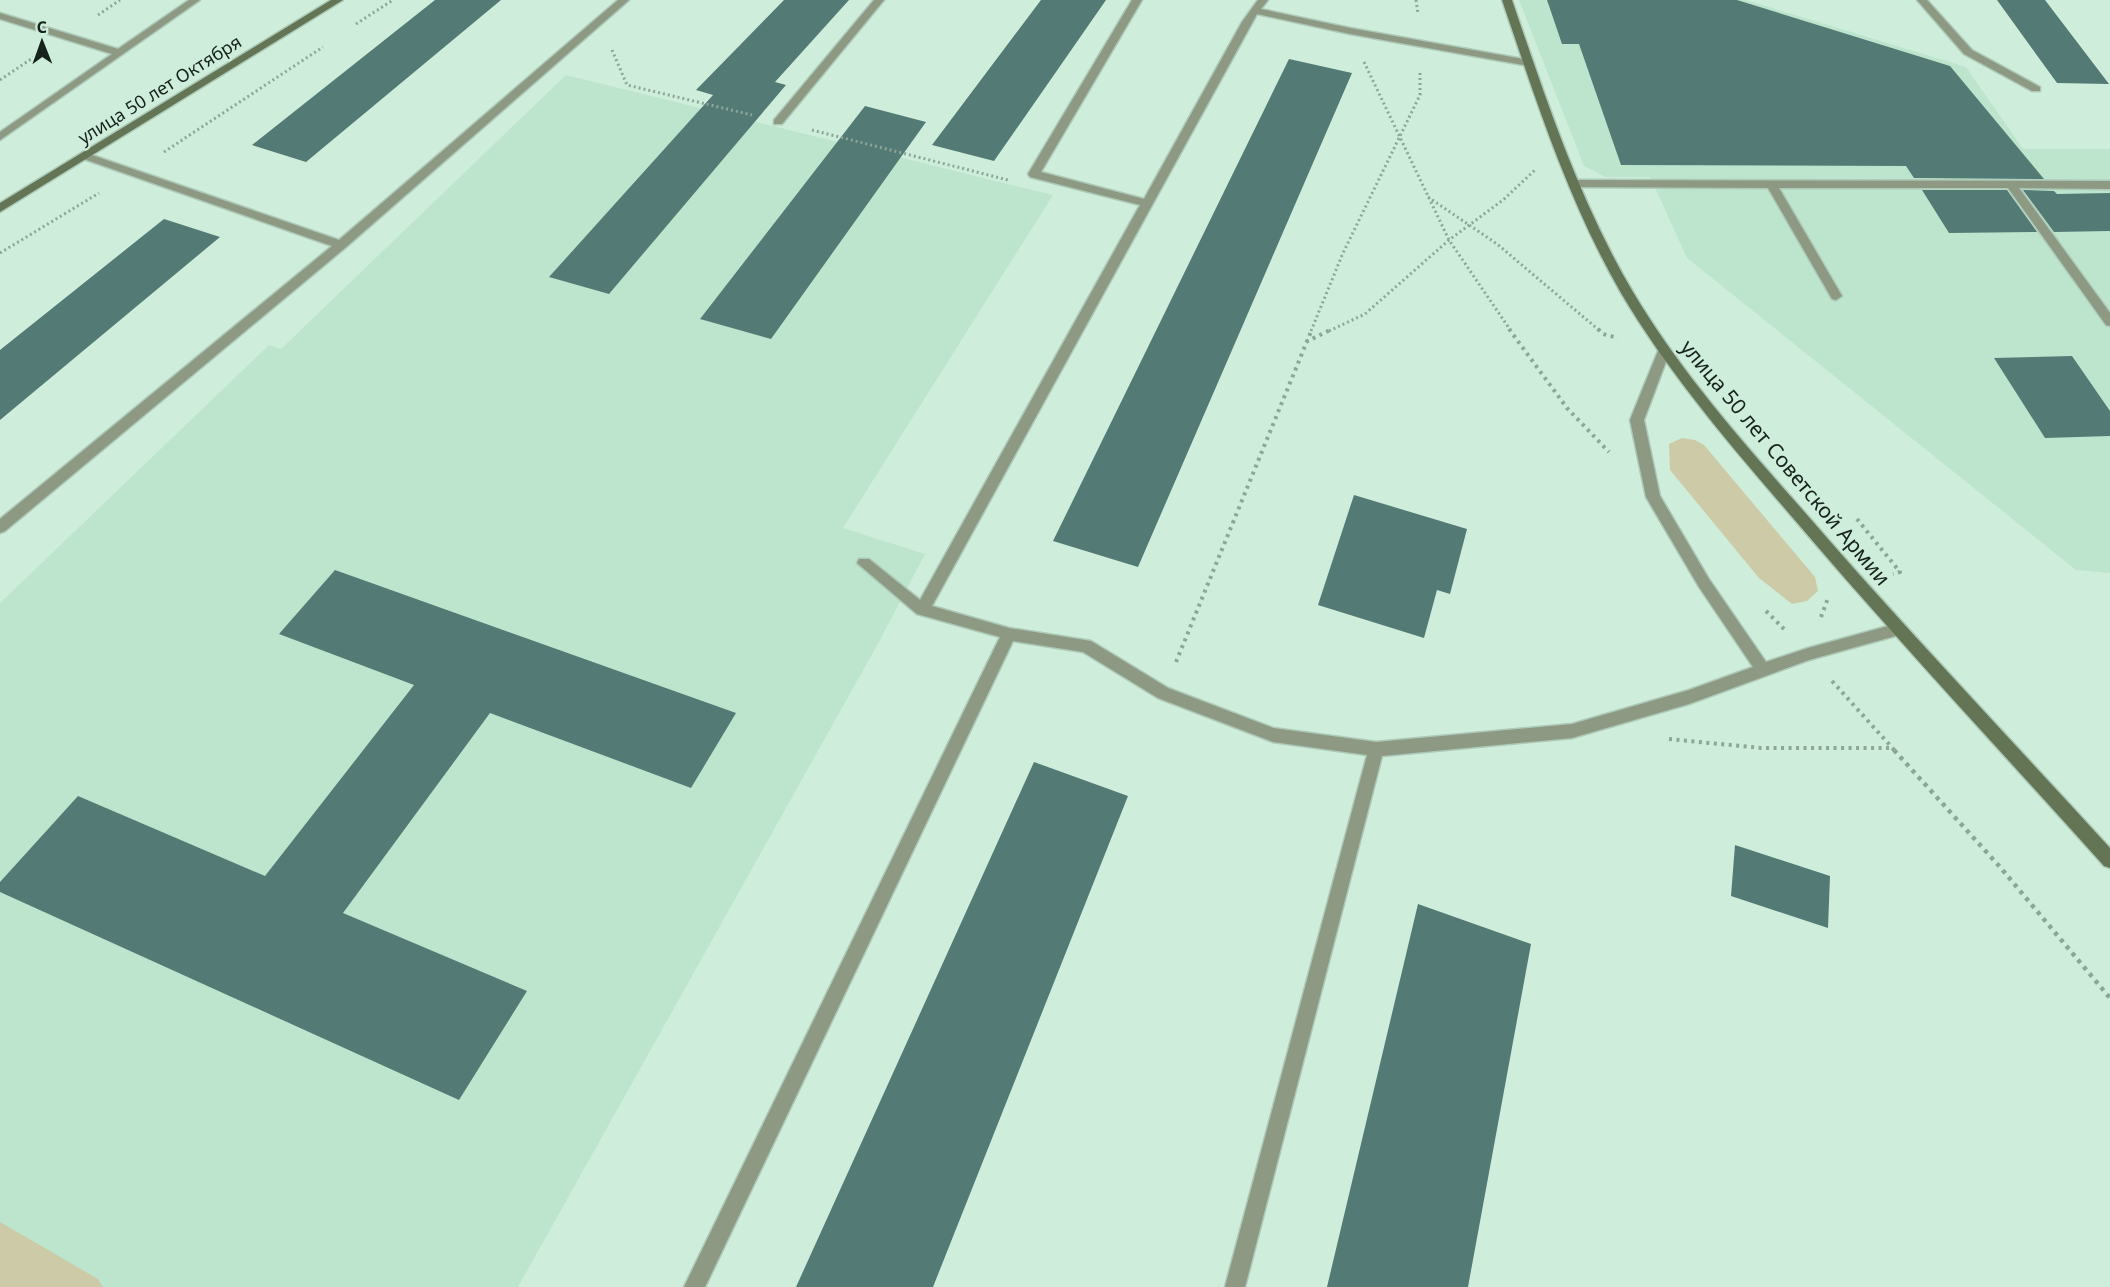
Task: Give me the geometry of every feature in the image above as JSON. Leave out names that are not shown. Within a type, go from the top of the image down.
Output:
[{"type":"street","name":"улица 50 лет Октября","points":[[0,208],[338,0]]},
{"type":"street","name":"улица 50 лет Советской Армии","points":[[1507,0],[1528,63],[1574,184],[1610,262],[1664,351],[1726,431],[1855,583],[2110,860]]},
{"type":"lane","points":[[0,137],[195,0]]},
{"type":"lane","points":[[604,0],[622,2]]},
{"type":"lane","points":[[778,122],[879,0]]},
{"type":"lane","points":[[1137,0],[1034,174],[1146,203]]},
{"type":"lane","points":[[922,610],[1146,203],[1263,0]]},
{"type":"lane","points":[[1922,0],[1968,51],[2036,90]]},
{"type":"lane","points":[[0,527],[341,245],[599,19],[622,2]]},
{"type":"lane","points":[[1255,11],[1528,63]]},
{"type":"lane","points":[[0,16],[120,53]]},
{"type":"lane","points":[[85,156],[341,245]]},
{"type":"lane","points":[[1574,184],[2110,185]]},
{"type":"lane","points":[[1771,184],[1836,296]]},
{"type":"lane","points":[[2011,185],[2110,322]]},
{"type":"lane","points":[[1664,351],[1637,420],[1653,497],[1704,583],[1763,670]]},
{"type":"lane","points":[[864,563],[922,610],[969,621],[1009,634],[1086,645],[1163,693],[1273,735],[1376,749],[1572,732],[1689,697],[1808,654],[1899,629]]},
{"type":"lane","points":[[694,1287],[1009,634]]},
{"type":"lane","points":[[1235,1287],[1376,749]]},
{"type":"path","points":[[354,26],[393,0]]},
{"type":"path","points":[[1163,693],[1343,253],[1420,94],[1419,21],[1416,0]]},
{"type":"path","points":[[0,253],[132,172],[325,45]]},
{"type":"path","points":[[1306,342],[1365,314],[1449,240],[1503,200],[1537,169],[1564,160]]},
{"type":"path","points":[[1428,196],[1472,224],[1526,266],[1603,334],[1664,351]]},
{"type":"path","points":[[1664,738],[1761,748],[1893,748]]},
{"type":"shaded area","points":[[1519,0],[1746,0],[1966,67],[2023,149],[2110,149],[2110,573],[2076,570],[1687,258],[1650,177],[1605,177],[1584,166]]},
{"type":"shaded area","points":[[566,75],[1053,195],[843,528],[925,554],[880,640],[518,1287],[0,1287],[0,603],[269,345],[281,349]]},
{"type":"shaded area","points":[[1682,438],[1695,440],[1704,445],[1815,577],[1818,591],[1807,601],[1792,604],[1759,578],[1670,470],[1669,444]]},
{"type":"shaded area","points":[[0,1222],[98,1279],[103,1287],[0,1287]]},
{"type":"building","points":[[435,0],[501,0],[306,162],[252,145]]},
{"type":"building","points":[[784,0],[849,0],[775,82],[786,85],[609,294],[549,277],[713,95],[696,90]]},
{"type":"building","points":[[1041,0],[1106,0],[994,161],[932,145]]},
{"type":"building","points":[[1547,0],[1737,0],[1950,66],[2044,179],[1914,178],[1906,166],[1621,165],[1579,44],[1562,44]]},
{"type":"building","points":[[1997,0],[2045,0],[2109,84],[2057,83]]},
{"type":"building","points":[[1289,59],[1352,73],[1138,567],[1053,541]]},
{"type":"building","points":[[865,106],[926,122],[771,339],[700,319]]},
{"type":"building","points":[[1922,190],[2007,190],[2037,232],[1949,233]]},
{"type":"building","points":[[2023,190],[2054,191],[2057,194],[2110,193],[2110,231],[2054,232]]},
{"type":"building","points":[[164,219],[220,237],[0,420],[0,350]]},
{"type":"building","points":[[2072,356],[2110,411],[2110,436],[2045,438],[1994,358]]},
{"type":"building","points":[[1354,495],[1467,529],[1450,594],[1437,590],[1424,638],[1318,605]]},
{"type":"building","points":[[335,570],[736,713],[691,788],[490,713],[343,913],[527,991],[459,1100],[0,892],[0,882],[78,796],[265,876],[414,685],[279,634]]},
{"type":"building","points":[[1034,762],[1128,796],[933,1287],[796,1287]]},
{"type":"building","points":[[1735,845],[1830,876],[1828,928],[1731,896]]},
{"type":"building","points":[[1418,904],[1531,944],[1468,1287],[1327,1287]]}]
